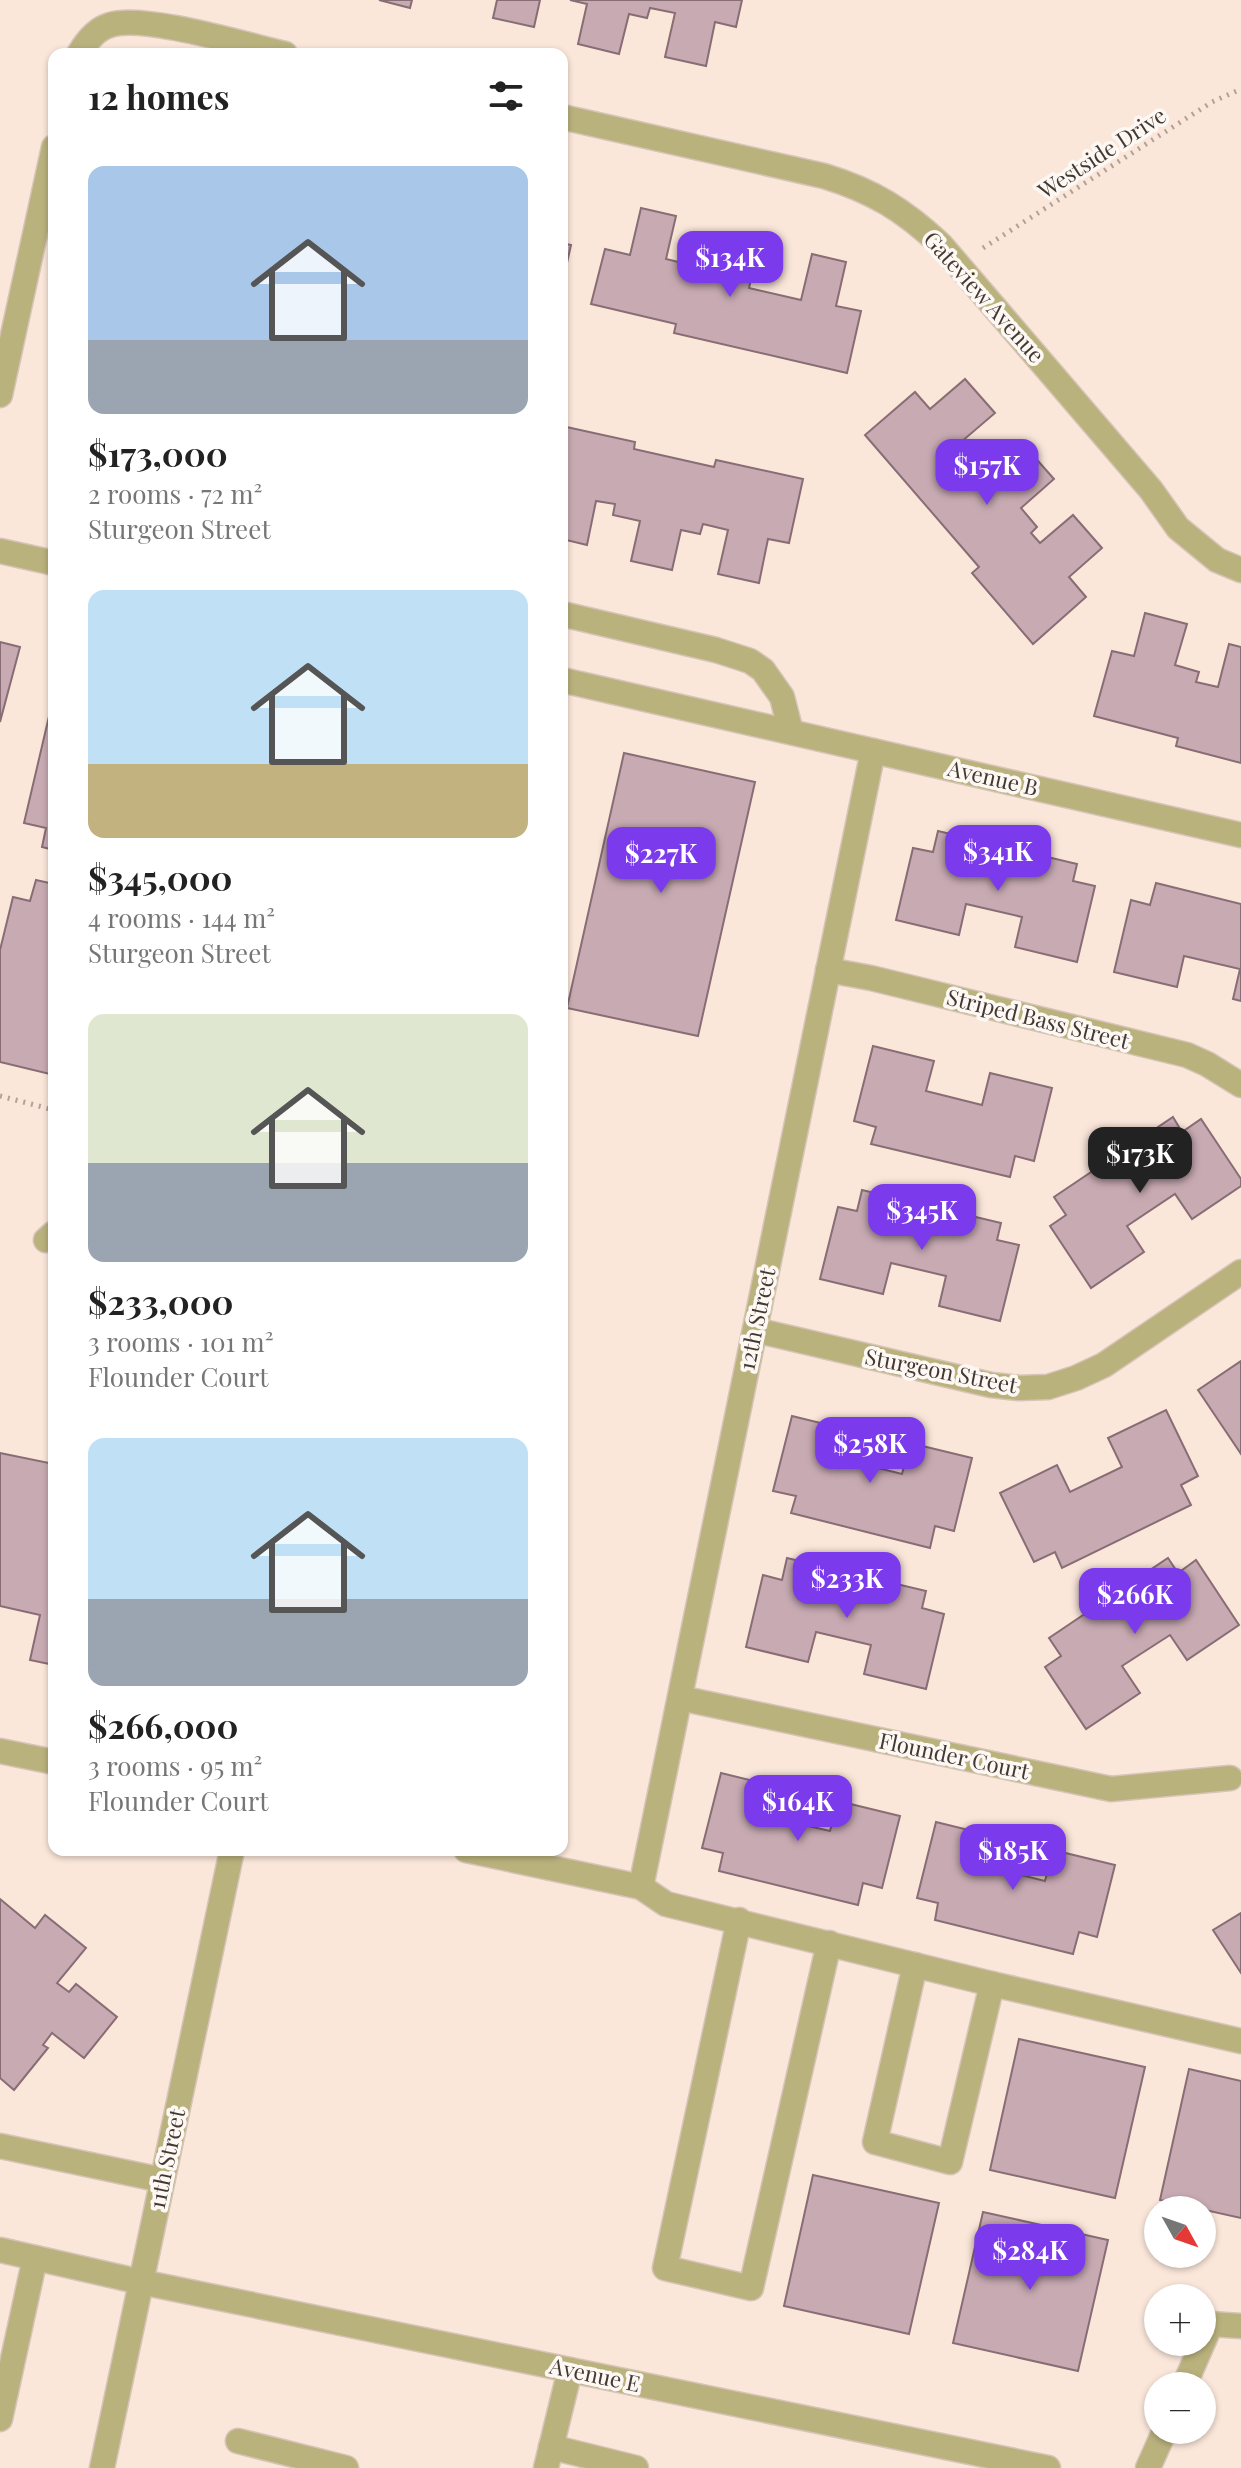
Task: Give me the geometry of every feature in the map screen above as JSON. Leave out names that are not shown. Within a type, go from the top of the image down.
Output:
[{"type":"street","points":[[84,48],[107,26],[123,22],[159,26],[258,48]]},
{"type":"street","name":"Gateview Avenue","points":[[568,118],[824,176],[853,185],[891,204],[918,223],[941,245],[1151,490],[1178,528],[1217,560],[1241,570]]},
{"type":"street","points":[[0,395],[48,175]]},
{"type":"street","points":[[0,551],[48,562]]},
{"type":"street","points":[[568,615],[716,650],[750,661],[763,670],[782,697],[791,732]]},
{"type":"street","name":"Avenue B","points":[[568,681],[1241,835]]},
{"type":"street","name":"12th Street","points":[[641,1887],[873,751]]},
{"type":"street","name":"Striped Bass Street","points":[[828,970],[1187,1055],[1241,1085]]},
{"type":"street","name":"Sturgeon Street","points":[[755,1330],[991,1385],[1048,1387],[1104,1365],[1241,1272]]},
{"type":"street","name":"Flounder Court","points":[[680,1698],[1111,1789],[1230,1778]]},
{"type":"street","points":[[0,1751],[48,1761]]},
{"type":"street","name":"11th Street","points":[[102,2468],[231,1856]]},
{"type":"street","points":[[494,1856],[641,1887],[666,1904],[1241,2041]]},
{"type":"street","points":[[739,1920],[665,2268],[751,2288],[829,1943]]},
{"type":"street","points":[[915,1965],[875,2142],[950,2162],[992,1984]]},
{"type":"street","points":[[0,2146],[162,2180]]},
{"type":"street","name":"Avenue E","points":[[0,2250],[141,2282],[1048,2468]]},
{"type":"street","points":[[0,2419],[35,2258]]},
{"type":"street","points":[[1190,2372],[1211,2324],[1241,2326]]},
{"type":"street","points":[[570,2370],[548,2458],[636,2468]]},
{"type":"street","points":[[238,2441],[346,2468]]},
{"type":"street","points":[[1148,2468],[1159,2444]]},
{"type":"path","name":"Westside Drive","points":[[982,249],[1212,102],[1241,89]]},
{"type":"path","points":[[0,1096],[48,1108]]},
{"type":"building","points":[[379,0],[412,0],[410,8]]},
{"type":"building","points":[[497,0],[540,0],[534,27],[493,18]]},
{"type":"building","points":[[570,0],[742,0],[736,27],[715,22],[706,66],[665,57],[675,13],[650,8],[647,18],[629,14],[619,54],[578,44],[587,4]]},
{"type":"building","points":[[641,208],[676,216],[666,259],[691,265],[689,274],[714,279],[724,235],[759,244],[749,288],[801,300],[812,254],[846,262],[836,306],[861,311],[847,373],[674,333],[676,324],[591,304],[605,249],[630,255]]},
{"type":"building","points":[[965,379],[995,413],[961,442],[988,474],[1023,444],[1054,479],[1021,508],[1037,527],[1031,533],[1040,543],[1073,515],[1102,548],[1069,577],[1086,597],[1033,644],[972,573],[979,567],[865,435],[915,392],[930,409]]},
{"type":"building","points":[[568,427],[635,442],[634,449],[714,467],[716,460],[803,479],[789,543],[768,539],[759,583],[718,574],[728,530],[703,524],[700,534],[681,530],[672,570],[631,561],[640,521],[613,515],[615,504],[596,501],[587,545],[568,540]]},
{"type":"building","points":[[1145,613],[1187,624],[1175,665],[1199,672],[1196,682],[1218,687],[1229,644],[1241,647],[1241,763],[1176,746],[1178,738],[1094,716],[1112,651],[1134,656]]},
{"type":"building","points":[[0,642],[20,647],[0,722]]},
{"type":"building","points":[[48,721],[48,848],[42,847],[46,828],[24,823]]},
{"type":"building","points":[[624,753],[755,782],[698,1036],[568,1008]]},
{"type":"building","points":[[938,831],[1077,864],[1073,881],[1095,886],[1077,962],[1015,947],[1022,917],[966,904],[959,935],[896,920],[913,848],[933,852]]},
{"type":"building","points":[[36,880],[48,883],[48,1074],[0,1062],[0,950],[13,897],[30,901]]},
{"type":"building","points":[[1156,883],[1241,904],[1241,1001],[1233,999],[1240,969],[1184,956],[1177,987],[1114,972],[1131,900],[1150,905]]},
{"type":"building","points":[[873,1046],[934,1061],[926,1091],[982,1105],[990,1073],[1052,1088],[1034,1161],[1015,1156],[1010,1177],[871,1144],[876,1127],[854,1121]]},
{"type":"building","points":[[1173,1117],[1182,1132],[1201,1119],[1241,1179],[1241,1186],[1192,1219],[1175,1194],[1127,1226],[1144,1252],[1091,1288],[1050,1226],[1066,1215],[1054,1197]]},
{"type":"building","points":[[862,1190],[1001,1223],[997,1240],[1019,1245],[1000,1321],[939,1306],[946,1276],[891,1263],[883,1294],[820,1279],[838,1207],[857,1211]]},
{"type":"building","points":[[1241,1361],[1241,1454],[1198,1390]]},
{"type":"building","points":[[1166,1410],[1198,1476],[1181,1485],[1191,1505],[1062,1568],[1055,1552],[1034,1562],[1000,1493],[1057,1465],[1070,1492],[1122,1467],[1108,1438]]},
{"type":"building","points":[[792,1416],[853,1431],[846,1460],[902,1474],[910,1443],[972,1458],[954,1531],[935,1526],[930,1548],[791,1513],[796,1496],[773,1491]]},
{"type":"building","points":[[0,1453],[48,1463],[48,1664],[30,1660],[40,1615],[0,1606]]},
{"type":"building","points":[[787,1558],[926,1591],[922,1608],[944,1614],[926,1689],[864,1674],[871,1645],[816,1632],[808,1662],[746,1647],[763,1575],[782,1580]]},
{"type":"building","points":[[1168,1558],[1178,1573],[1196,1560],[1239,1625],[1187,1660],[1170,1635],[1122,1666],[1140,1693],[1086,1729],[1045,1667],[1061,1656],[1049,1638]]},
{"type":"building","points":[[721,1773],[782,1788],[774,1818],[830,1831],[838,1801],[900,1816],[882,1888],[863,1883],[858,1905],[719,1871],[723,1853],[702,1848]]},
{"type":"building","points":[[936,1822],[997,1837],[989,1867],[1045,1881],[1053,1850],[1115,1865],[1097,1937],[1079,1932],[1073,1954],[935,1920],[938,1903],[917,1898]]},
{"type":"building","points":[[0,1899],[35,1928],[45,1915],[86,1948],[57,1983],[69,1992],[76,1984],[117,2017],[84,2058],[52,2033],[43,2045],[48,2048],[14,2090],[0,2078]]},
{"type":"building","points":[[1241,1913],[1241,1973],[1213,1930]]},
{"type":"building","points":[[1019,2039],[1145,2067],[1115,2198],[990,2170]]},
{"type":"building","points":[[1189,2069],[1241,2081],[1241,2218],[1216,2212],[1216,2196],[1161,2196]]},
{"type":"building","points":[[813,2175],[939,2203],[909,2334],[784,2306]]},
{"type":"building","points":[[983,2212],[1108,2240],[1078,2371],[953,2343]]}]
